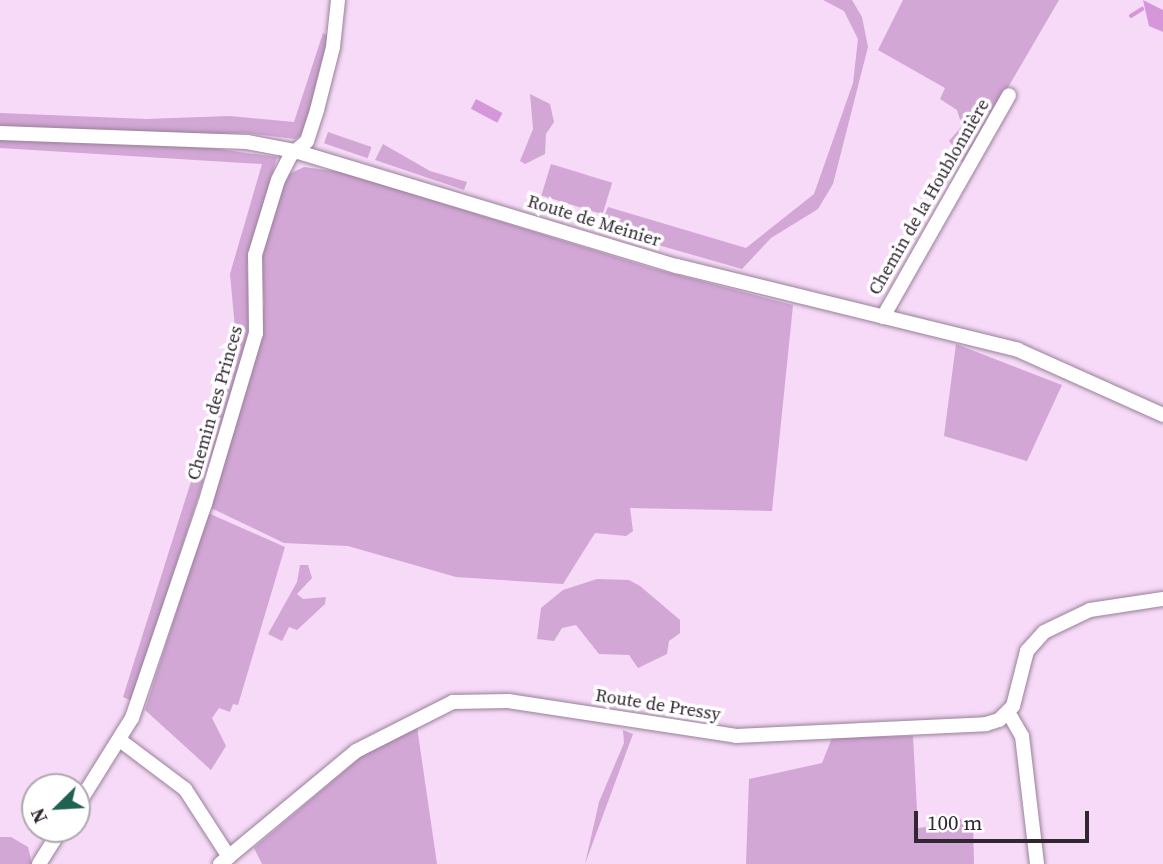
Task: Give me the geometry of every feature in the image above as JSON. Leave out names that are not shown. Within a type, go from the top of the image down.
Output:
[{"type":"street","name":"Chemin des Princes","points":[[91,785],[121,741],[205,504],[248,368],[258,318],[253,283],[255,255],[278,180],[295,151],[307,141],[324,87],[338,0]]},
{"type":"street","name":"Chemin de la Houblonnière","points":[[883,317],[1009,95]]},
{"type":"street","name":"Route de Meinier","points":[[0,132],[247,142],[295,151],[677,266],[1040,357],[1163,415]]},
{"type":"street","points":[[1037,864],[1022,736],[1008,712],[1018,693],[1027,651],[1044,632],[1090,610],[1163,600]]},
{"type":"street","name":"Route de Pressy","points":[[225,860],[355,751],[444,705],[508,701],[645,725],[736,736],[974,725],[995,722],[1008,712]]},
{"type":"street","points":[[636,740],[645,725]]},
{"type":"street","points":[[121,741],[185,789],[225,860]]},
{"type":"street","points":[[39,864],[52,843]]},
{"type":"shaded area","points":[[823,0],[852,0],[862,17],[868,47],[833,184],[818,209],[771,238],[742,269],[637,239],[603,219],[608,207],[746,248],[814,194],[853,83],[858,39],[844,11]]},
{"type":"shaded area","points":[[903,0],[1059,0],[964,163],[957,160],[959,154],[949,141],[962,126],[957,110],[940,99],[945,88],[878,50]]},
{"type":"shaded area","points":[[1143,0],[1163,10],[1163,32],[1149,26]]},
{"type":"shaded area","points":[[323,33],[330,37],[303,134],[295,139],[246,133],[168,135],[0,126],[0,113],[146,119],[230,116],[294,122]]},
{"type":"shaded area","points":[[530,94],[550,104],[554,122],[546,134],[545,154],[525,164],[520,161],[533,129]]},
{"type":"shaded area","points":[[476,99],[502,113],[497,123],[471,109]]},
{"type":"shaded area","points":[[328,132],[371,147],[368,158],[324,143]]},
{"type":"shaded area","points":[[0,138],[211,148],[277,157],[247,265],[251,311],[245,352],[132,701],[123,697],[236,339],[230,274],[262,164],[0,148]]},
{"type":"shaded area","points":[[383,144],[430,171],[467,182],[464,190],[375,160]]},
{"type":"shaded area","points":[[551,164],[612,183],[603,214],[541,196]]},
{"type":"shaded area","points":[[304,167],[341,172],[651,268],[793,305],[772,511],[630,508],[633,531],[626,536],[595,533],[563,584],[456,577],[348,546],[284,543],[209,507],[260,339],[264,302],[260,258],[287,175]]},
{"type":"shaded area","points":[[956,344],[1062,385],[1027,461],[944,436]]},
{"type":"shaded area","points":[[208,513],[285,547],[238,705],[233,704],[230,712],[219,708],[212,718],[226,746],[211,770],[145,710]]},
{"type":"shaded area","points":[[300,565],[308,565],[312,578],[297,594],[303,599],[326,597],[325,604],[297,630],[289,627],[282,641],[268,634],[297,582]]},
{"type":"shaded area","points":[[597,579],[629,580],[680,620],[680,633],[669,641],[667,654],[638,668],[629,655],[599,654],[576,625],[562,628],[554,641],[537,639],[541,608],[563,590]]},
{"type":"shaded area","points":[[417,727],[437,864],[262,864],[254,848],[362,756]]},
{"type":"shaded area","points":[[623,730],[633,734],[585,864],[599,802],[624,743]]},
{"type":"shaded area","points":[[913,736],[918,828],[942,825],[942,819],[973,819],[974,864],[746,864],[749,779],[822,763],[832,738]]},
{"type":"shaded area","points":[[0,837],[11,837],[28,847],[32,864],[0,864]]},
{"type":"waterway","points":[[1131,16],[1142,9]]}]
